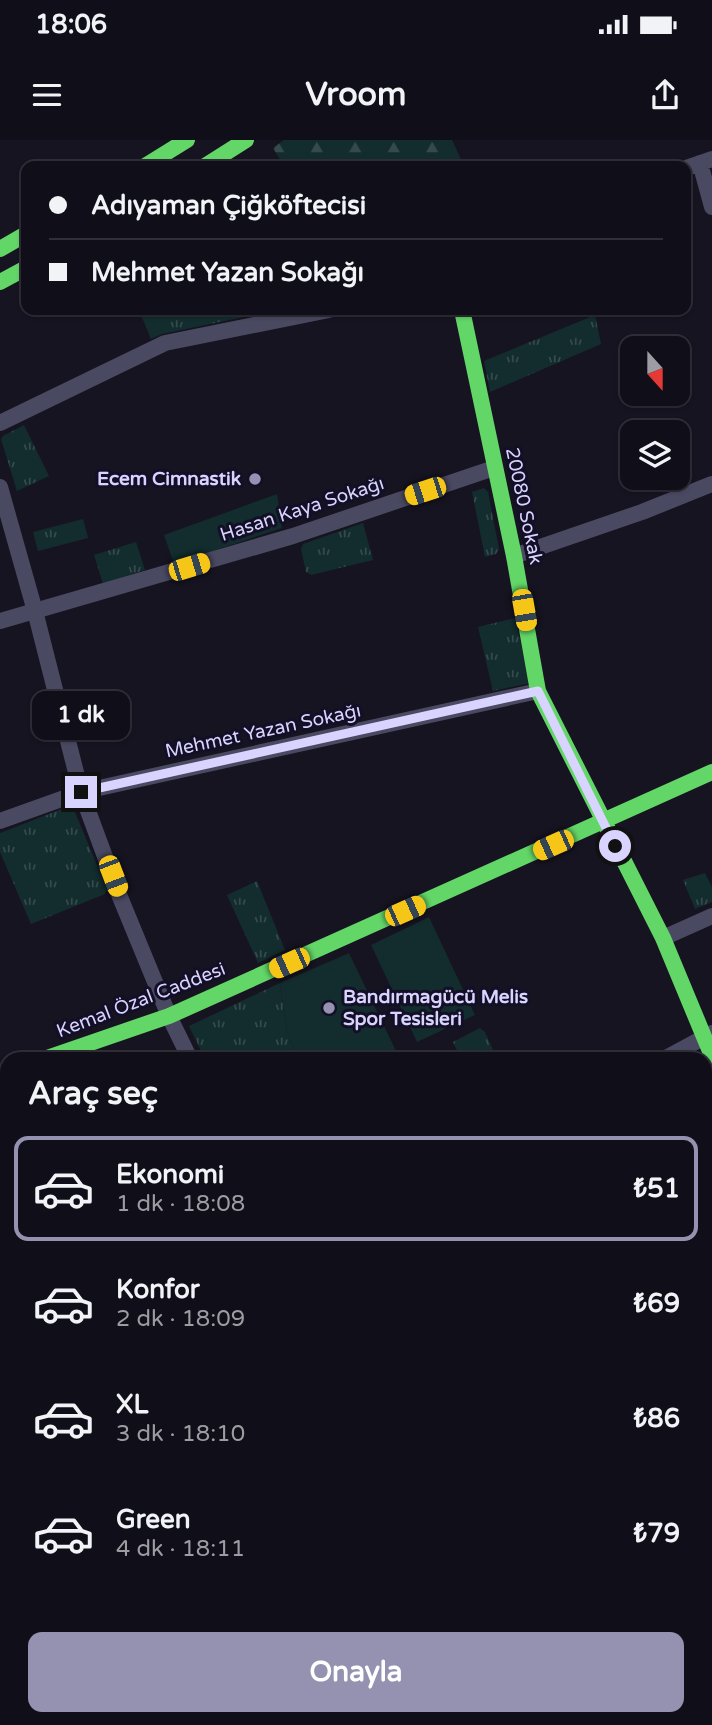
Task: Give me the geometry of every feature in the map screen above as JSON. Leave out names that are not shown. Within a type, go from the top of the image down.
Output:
[{"type":"main road","points":[[153,161],[187,140]]},
{"type":"main road","points":[[213,161],[246,140]]},
{"type":"main road","points":[[0,249],[21,237]]},
{"type":"main road","points":[[0,282],[21,271]]},
{"type":"main road","name":"20080 Sokak","points":[[464,315],[514,556],[538,691],[663,938],[708,1035]]},
{"type":"main road","name":"Kemal Özal Caddesi","points":[[64,1052],[169,1016],[604,823],[712,772]]},
{"type":"street","points":[[699,164],[712,208]]},
{"type":"street","points":[[0,423],[165,343],[304,315]]},
{"type":"street","name":"Hasan Kaya Sokağı","points":[[0,621],[293,536],[494,468]]},
{"type":"street","points":[[514,556],[642,512],[712,484]]},
{"type":"street","points":[[0,487],[81,792],[169,1016],[187,1052]]},
{"type":"street","name":"Mehmet Yazan Sokağı","points":[[0,821],[81,792],[538,691]]},
{"type":"street","points":[[663,938],[712,916]]},
{"type":"street","points":[[677,1052],[708,1035]]},
{"type":"green space","points":[[284,140],[452,140],[462,161],[281,161],[273,148]]},
{"type":"green space","points":[[141,315],[253,315],[162,334],[151,339]]},
{"type":"green space","points":[[595,315],[601,344],[490,392],[484,361]]},
{"type":"green space","points":[[24,425],[49,476],[17,491],[1,439]]},
{"type":"green space","points":[[484,488],[488,492],[499,549],[496,554],[485,557],[472,492]]},
{"type":"green space","points":[[277,494],[282,528],[174,564],[164,535]]},
{"type":"green space","points":[[83,519],[88,538],[38,551],[33,532]]},
{"type":"green space","points":[[363,523],[373,560],[311,575],[306,572],[301,549],[303,544]]},
{"type":"green space","points":[[136,542],[145,570],[103,584],[94,555]]},
{"type":"green space","points":[[515,618],[530,683],[493,691],[478,627]]},
{"type":"green space","points":[[72,805],[107,889],[105,894],[31,924],[0,852],[0,833]]},
{"type":"green space","points":[[705,873],[712,887],[712,902],[695,909],[683,880]]},
{"type":"green space","points":[[257,881],[285,950],[258,963],[227,895]]},
{"type":"green space","name":"Bandırmagücü Melis Spor Tesisleri","points":[[429,917],[475,1015],[417,1042],[371,945]]},
{"type":"green space","name":"Bandırmagücü Melis Spor Tesisleri","points":[[349,953],[396,1051],[296,1052],[287,1032],[280,983]]},
{"type":"green space","points":[[280,983],[287,1032],[296,1052],[202,1052],[189,1026]]},
{"type":"green space","points":[[480,1028],[485,1032],[494,1052],[458,1052],[453,1042]]},
{"type":"traffic: fast","points":[[153,161],[187,140]]},
{"type":"traffic: fast","points":[[213,161],[246,140]]},
{"type":"traffic: fast","points":[[0,249],[21,237]]},
{"type":"traffic: fast","points":[[0,282],[21,271]]},
{"type":"traffic: fast","points":[[463,315],[514,556],[538,691],[663,938],[710,1052]]},
{"type":"traffic: fast","points":[[64,1052],[169,1016],[712,772]]},
{"type":"place","name":"Ecem Cimnastik","points":[[255,479]]},
{"type":"place","name":"Bandırmagücü Melis Spor Tesisleri","points":[[329,1008]]},
{"type":"route","points":[[81,792],[538,691],[615,846]]}]
